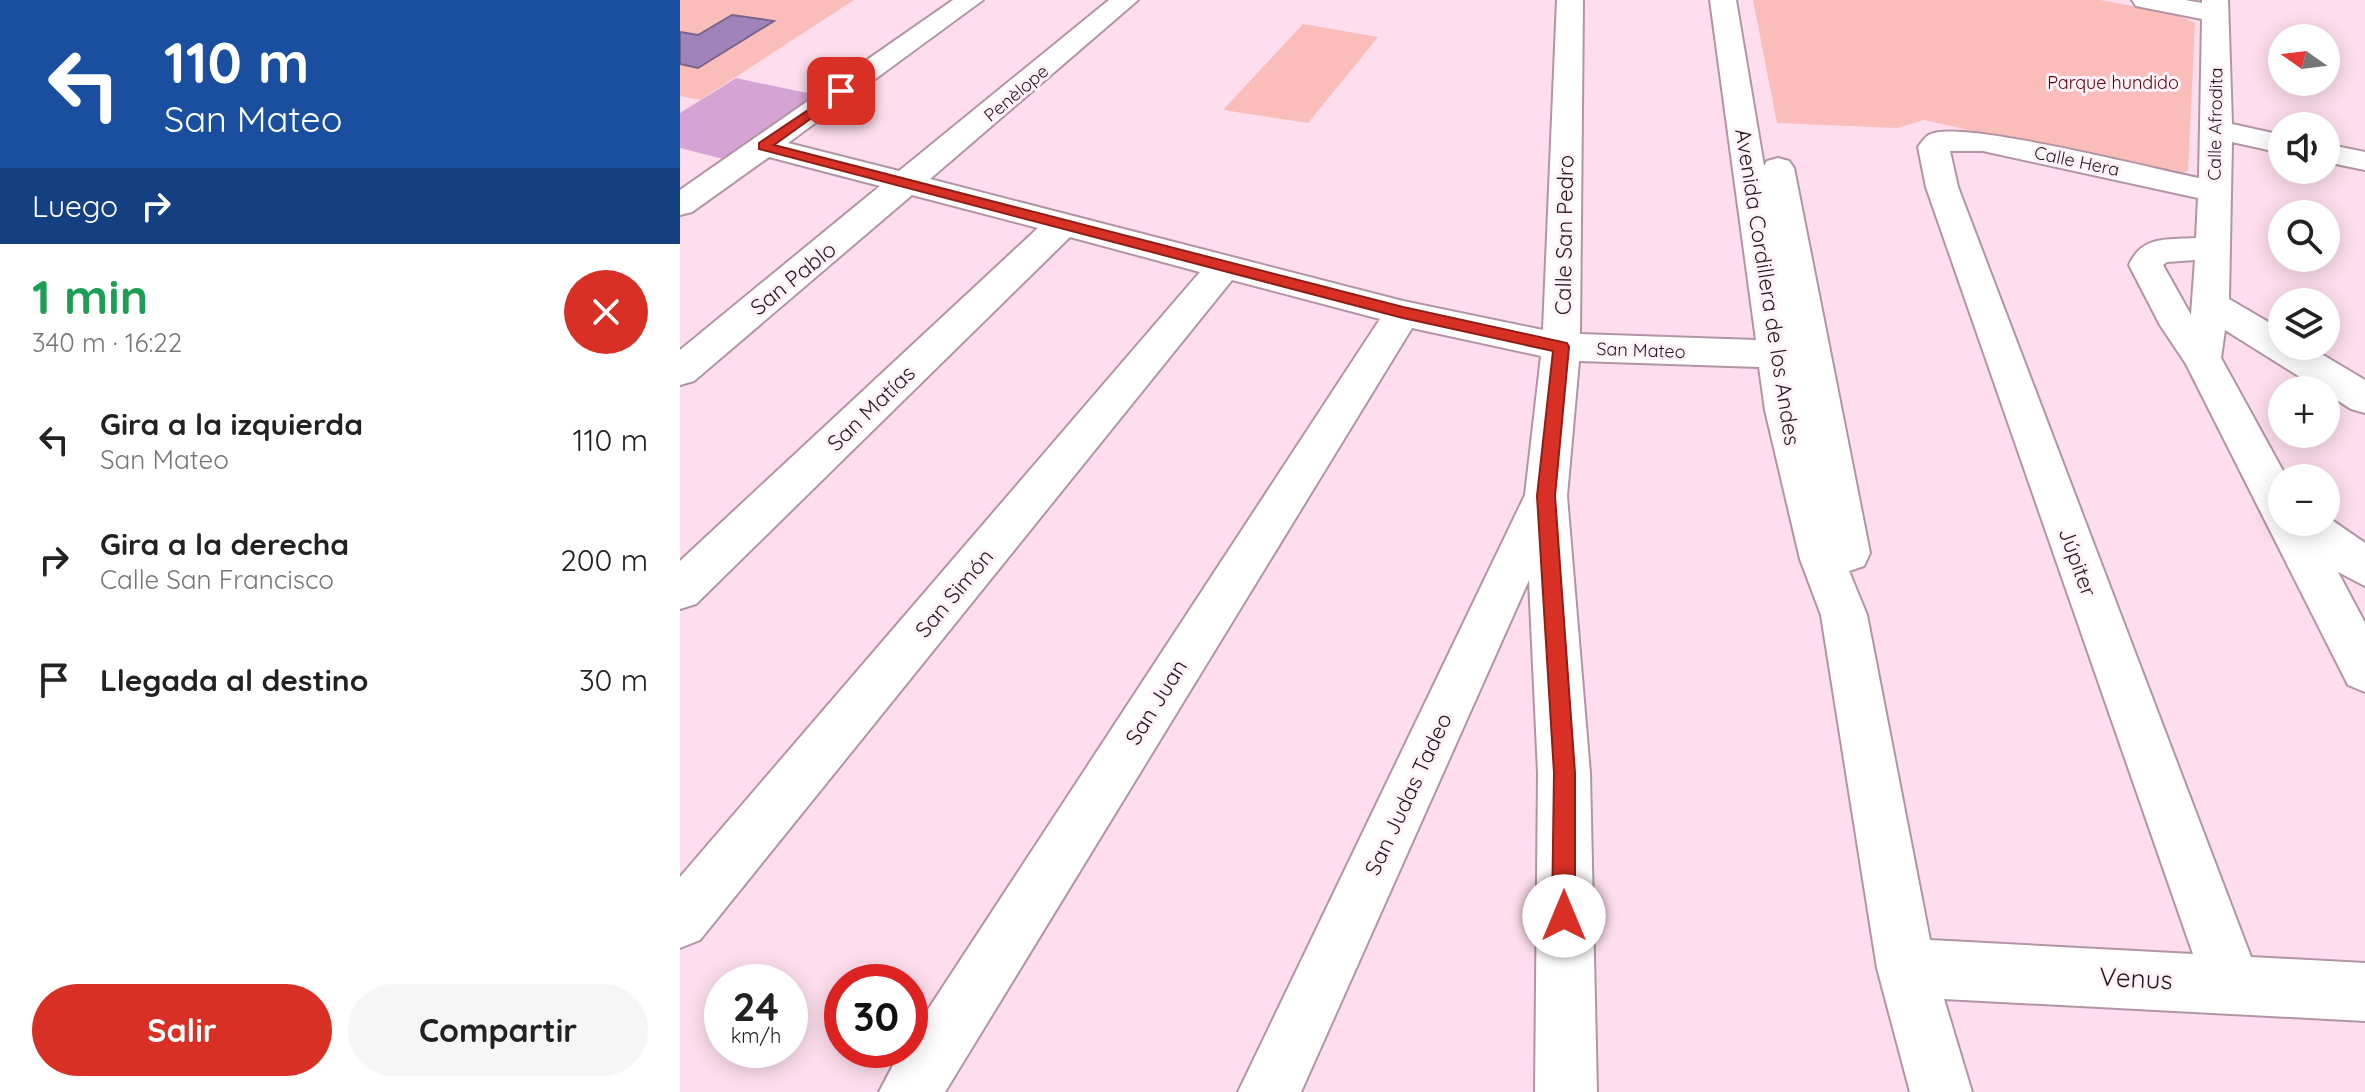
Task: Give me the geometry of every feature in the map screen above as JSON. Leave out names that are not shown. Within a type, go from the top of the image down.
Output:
[{"type":"street","points":[[680,205],[970,0]]},
{"type":"street","name":"Penèlope","points":[[906,185],[1125,0]]},
{"type":"street","name":"Calle San Pedro","points":[[1566,1092],[1564,773],[1546,496],[1561,347],[1570,0]]},
{"type":"street","name":"Avenida Cordillera de los Andes","points":[[1723,0],[1785,410],[1818,545],[1844,615],[1906,968],[1941,1092]]},
{"type":"street","name":"Avenida Cordillera de los Andes","points":[[1749,0],[1796,277],[1850,560],[1844,615]]},
{"type":"street","points":[[2145,0],[2215,7]]},
{"type":"street","name":"Calle Afrodita","points":[[2202,358],[2211,304],[2217,130],[2215,7]]},
{"type":"street","points":[[2217,130],[2268,141]]},
{"type":"street","name":"Calle Hera","points":[[1939,141],[1983,142],[2214,191]]},
{"type":"street","name":"Júpiter","points":[[1939,141],[1933,155],[1942,187],[2232,983]]},
{"type":"street","name":"San Mateo","points":[[764,146],[1403,313],[1561,347],[1775,354]]},
{"type":"street","points":[[2340,156],[2365,161]]},
{"type":"street","name":"San Pablo","points":[[680,371],[906,185]]},
{"type":"street","name":"San Matías","points":[[680,590],[1062,225]]},
{"type":"street","points":[[2213,248],[2162,251],[2150,256],[2146,265],[2178,325],[2202,358],[2268,482]]},
{"type":"street","name":"San Simón","points":[[680,920],[1225,265]]},
{"type":"street","points":[[2211,304],[2365,399]]},
{"type":"street","name":"San Juan","points":[[910,1092],[1403,313]]},
{"type":"street","name":"San Judas Tadeo","points":[[1269,1092],[1546,496]]},
{"type":"street","points":[[2296,536],[2365,670]]},
{"type":"street","points":[[2322,536],[2365,567]]},
{"type":"street","name":"Venus","points":[[1906,968],[2365,992]]},
{"type":"green space","points":[[680,0],[854,0],[700,100],[680,96]]},
{"type":"green space","name":"Parque hundido","points":[[1753,0],[2100,0],[2176,14],[2195,23],[2188,171],[2173,176],[1924,120],[1897,128],[1777,123]]},
{"type":"green space","points":[[1303,24],[1378,37],[1308,123],[1223,110]]},
{"type":"shaded area","points":[[732,15],[774,21],[698,68],[680,64],[680,32],[698,35]]},
{"type":"building","points":[[736,78],[817,95],[723,159],[680,148],[680,113]]},
{"type":"route","points":[[841,91],[764,146],[1403,313],[1561,347],[1546,496],[1564,773],[1564,916]]}]
